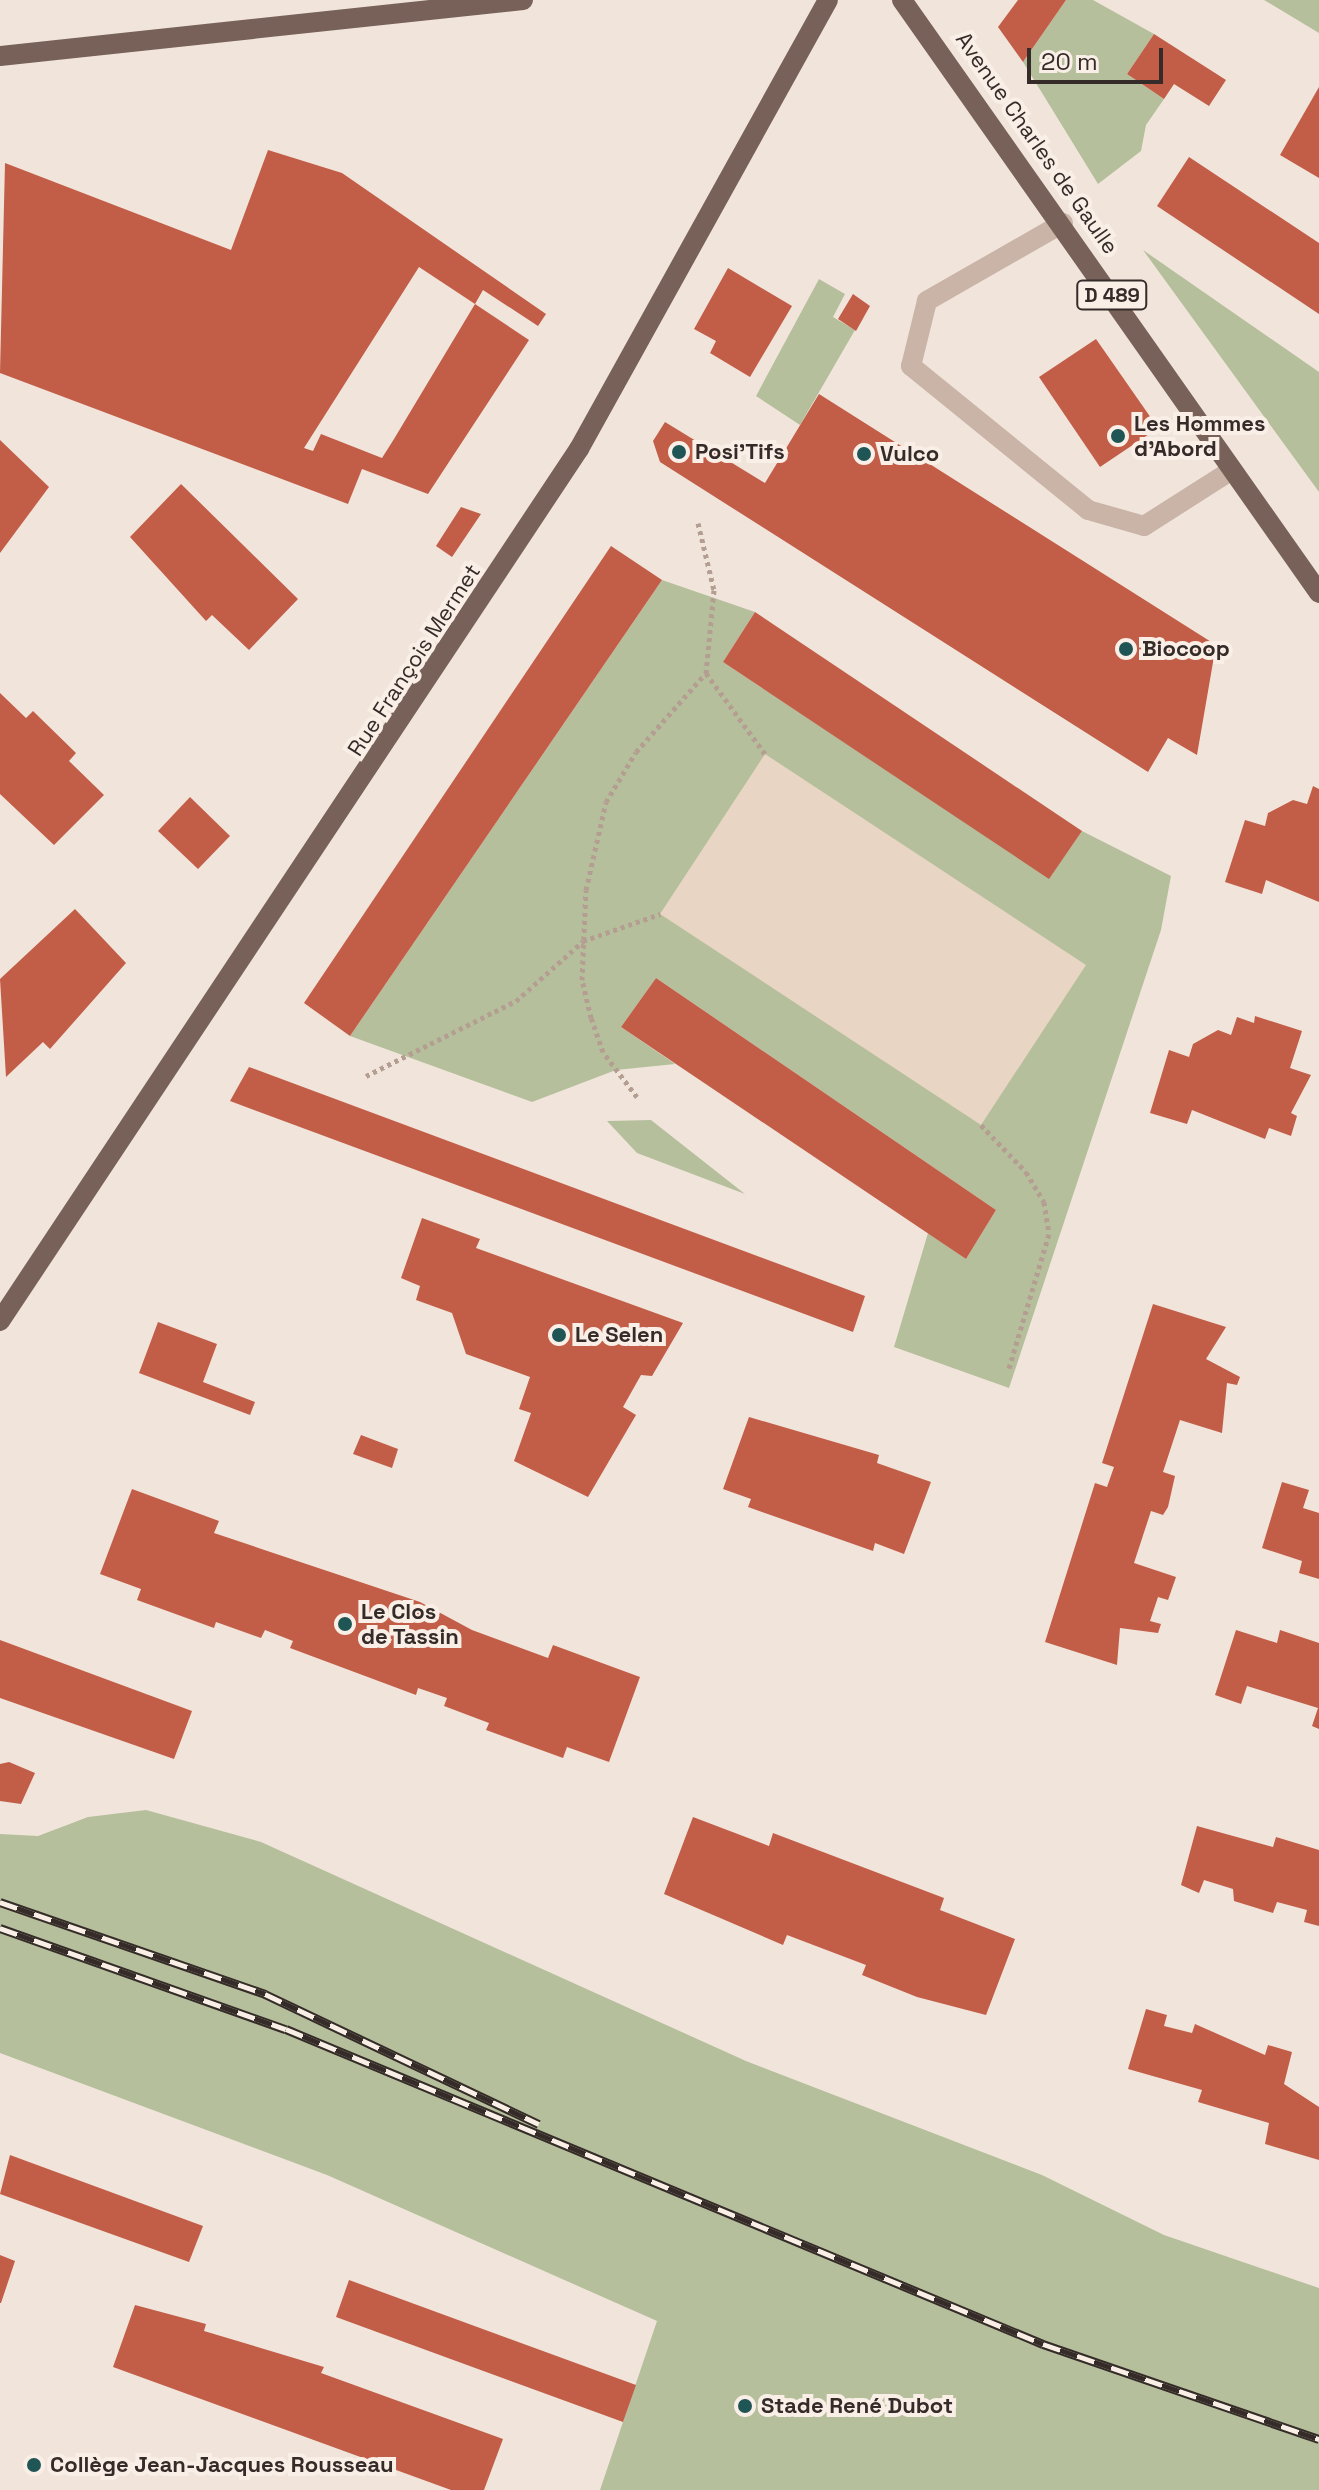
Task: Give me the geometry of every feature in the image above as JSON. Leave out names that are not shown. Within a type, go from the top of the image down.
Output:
[{"type":"main road","points":[[0,56],[523,0]]},
{"type":"main road","name":"Rue François Mermet","points":[[0,1321],[579,449],[828,0]]},
{"type":"main road","name":"Avenue Charles de Gaulle","points":[[902,0],[1063,223],[1319,593]]},
{"type":"lane","points":[[1063,223],[927,301],[911,366],[1088,510],[1144,526],[1232,470]]},
{"type":"path","points":[[637,1097],[603,1052],[591,1018],[583,941],[606,802],[636,752],[706,673],[714,590],[698,523]]},
{"type":"path","points":[[706,673],[765,754]]},
{"type":"path","points":[[366,1076],[516,1001],[583,941],[660,914]]},
{"type":"path","points":[[981,1125],[1026,1172],[1044,1202],[1049,1234],[1009,1368]]},
{"type":"green space","points":[[1066,0],[1093,0],[1154,34],[1127,74],[1164,99],[1146,125],[1141,151],[1098,184],[1023,62]]},
{"type":"green space","points":[[1264,0],[1319,0],[1319,33]]},
{"type":"green space","points":[[1143,250],[1319,372],[1319,492]]},
{"type":"green space","points":[[819,279],[845,294],[833,317],[855,330],[800,425],[756,396]]},
{"type":"green space","points":[[662,580],[755,612],[723,662],[1049,878],[1082,831],[1171,876],[1161,930],[1009,1388],[894,1347],[928,1233],[966,1259],[996,1210],[656,978],[621,1027],[675,1064],[616,1070],[532,1102],[350,1036]]},
{"type":"green space","points":[[651,1120],[745,1194],[637,1153],[607,1121]]},
{"type":"green space","points":[[146,1810],[261,1842],[746,2061],[1042,2175],[1164,2235],[1319,2288],[1319,2490],[600,2490],[657,2321],[327,2175],[0,2053],[0,1834],[38,1836],[88,1817]]},
{"type":"shaded area","points":[[765,754],[1086,965],[981,1125],[660,914]]},
{"type":"building","points":[[1018,0],[1066,0],[1023,62],[998,27]]},
{"type":"building","points":[[1154,34],[1226,80],[1209,106],[1174,84],[1164,99],[1127,74]]},
{"type":"building","points":[[1319,87],[1319,178],[1280,155]]},
{"type":"building","points":[[268,150],[342,173],[546,314],[538,326],[483,290],[475,304],[529,340],[428,494],[362,469],[348,504],[0,373],[5,163],[231,250]],"holes":[[[419,267],[475,304],[382,458],[321,434],[313,451],[304,448]]]},
{"type":"building","points":[[1189,157],[1319,243],[1319,314],[1157,206]]},
{"type":"building","points":[[728,268],[792,306],[750,377],[710,353],[716,341],[694,329]]},
{"type":"building","points":[[853,294],[870,306],[856,331],[838,319]]},
{"type":"building","points":[[1096,339],[1158,428],[1100,467],[1039,377]]},
{"type":"building","points":[[819,394],[1216,645],[1197,755],[1168,738],[1148,772],[660,462],[653,441],[665,422],[765,483]]},
{"type":"building","points":[[0,440],[49,487],[0,553]]},
{"type":"building","points":[[181,484],[298,599],[249,650],[212,615],[206,621],[130,537]]},
{"type":"building","points":[[461,507],[481,514],[452,557],[436,546]]},
{"type":"building","points":[[611,546],[662,580],[350,1036],[304,1003]]},
{"type":"building","points":[[755,612],[1082,831],[1049,879],[723,662]]},
{"type":"building","points":[[0,693],[26,718],[33,711],[76,753],[69,761],[104,795],[54,845],[0,794]]},
{"type":"building","points":[[1313,786],[1319,789],[1319,902],[1266,880],[1262,894],[1225,882],[1245,820],[1265,826],[1268,813],[1293,800],[1307,804]]},
{"type":"building","points":[[190,797],[230,836],[198,869],[158,831]]},
{"type":"building","points":[[75,909],[126,963],[50,1049],[43,1042],[6,1077],[0,979]]},
{"type":"building","points":[[656,978],[996,1210],[966,1259],[621,1027]]},
{"type":"building","points":[[1255,1016],[1302,1031],[1290,1068],[1311,1075],[1291,1113],[1297,1116],[1291,1136],[1269,1128],[1265,1139],[1192,1110],[1187,1124],[1150,1113],[1169,1050],[1189,1057],[1193,1044],[1218,1030],[1231,1035],[1237,1017],[1254,1023]]},
{"type":"building","points":[[249,1067],[865,1296],[853,1332],[230,1101]]},
{"type":"building","name":"Le Selen","points":[[422,1218],[480,1239],[476,1248],[683,1323],[652,1376],[641,1375],[623,1407],[636,1415],[588,1497],[514,1461],[531,1413],[519,1409],[530,1377],[466,1354],[452,1313],[416,1300],[420,1286],[401,1278]]},
{"type":"building","points":[[1153,1304],[1226,1327],[1206,1359],[1240,1377],[1237,1385],[1227,1383],[1222,1433],[1180,1420],[1163,1472],[1175,1476],[1168,1507],[1163,1515],[1151,1511],[1134,1563],[1176,1577],[1168,1600],[1158,1597],[1150,1621],[1161,1624],[1158,1633],[1120,1628],[1117,1665],[1045,1642],[1095,1483],[1107,1487],[1114,1467],[1102,1463]]},
{"type":"building","points":[[158,1322],[217,1344],[203,1382],[255,1402],[250,1415],[139,1373]]},
{"type":"building","points":[[749,1417],[879,1455],[877,1463],[931,1482],[904,1554],[875,1543],[873,1551],[748,1507],[751,1499],[723,1489]]},
{"type":"building","points":[[361,1435],[398,1449],[392,1468],[353,1454]]},
{"type":"building","points":[[1282,1482],[1309,1490],[1303,1508],[1319,1513],[1319,1579],[1299,1573],[1302,1561],[1262,1548]]},
{"type":"building","name":"Le Clos de Tassin","points":[[132,1489],[219,1521],[214,1533],[420,1602],[472,1630],[548,1658],[553,1645],[640,1677],[609,1762],[567,1747],[563,1758],[486,1730],[489,1723],[444,1706],[447,1698],[418,1688],[416,1695],[290,1648],[293,1641],[265,1630],[261,1638],[216,1622],[214,1628],[137,1600],[141,1589],[100,1574]]},
{"type":"building","points":[[1236,1630],[1277,1643],[1280,1630],[1319,1643],[1319,1729],[1312,1726],[1318,1708],[1247,1686],[1241,1704],[1215,1695]]},
{"type":"building","points":[[0,1640],[192,1711],[174,1759],[0,1698]]},
{"type":"building","points":[[9,1762],[35,1773],[21,1804],[0,1801],[0,1764]]},
{"type":"building","points":[[693,1817],[769,1846],[773,1833],[944,1898],[940,1910],[1015,1939],[986,2015],[917,1997],[862,1975],[866,1965],[787,1935],[783,1945],[664,1894]]},
{"type":"building","points":[[1197,1826],[1273,1847],[1276,1837],[1319,1850],[1319,1926],[1304,1922],[1307,1910],[1277,1902],[1273,1913],[1234,1901],[1233,1889],[1204,1880],[1199,1893],[1181,1885]]},
{"type":"building","points":[[1146,2009],[1167,2015],[1164,2026],[1192,2033],[1195,2024],[1265,2055],[1268,2045],[1292,2052],[1284,2084],[1319,2107],[1319,2160],[1265,2144],[1269,2123],[1198,2102],[1202,2090],[1128,2069]]},
{"type":"building","points":[[10,2155],[203,2226],[189,2262],[0,2194]]},
{"type":"building","points":[[0,2255],[15,2261],[1,2303],[0,2303]]},
{"type":"building","points":[[349,2280],[636,2385],[623,2422],[336,2317]]},
{"type":"building","points":[[135,2305],[206,2324],[204,2331],[324,2367],[321,2373],[503,2439],[484,2490],[451,2490],[113,2367]]},
{"type":"railway","points":[[0,1902],[265,1994],[539,2124]]},
{"type":"railway","points":[[0,1928],[286,2029],[1043,2344],[1319,2439]]},
{"type":"place","name":"Les Hommes d'Abord","points":[[1118,436]]},
{"type":"place","name":"Posi'Tifs","points":[[679,452]]},
{"type":"place","name":"Vulco","points":[[864,454]]},
{"type":"place","name":"Biocoop","points":[[1126,649]]},
{"type":"place","name":"Le Selen","points":[[559,1335]]},
{"type":"place","name":"Le Clos de Tassin","points":[[345,1624]]},
{"type":"place","name":"Stade René Dubot","points":[[745,2406]]},
{"type":"place","name":"Collège Jean-Jacques Rousseau","points":[[34,2465]]}]
